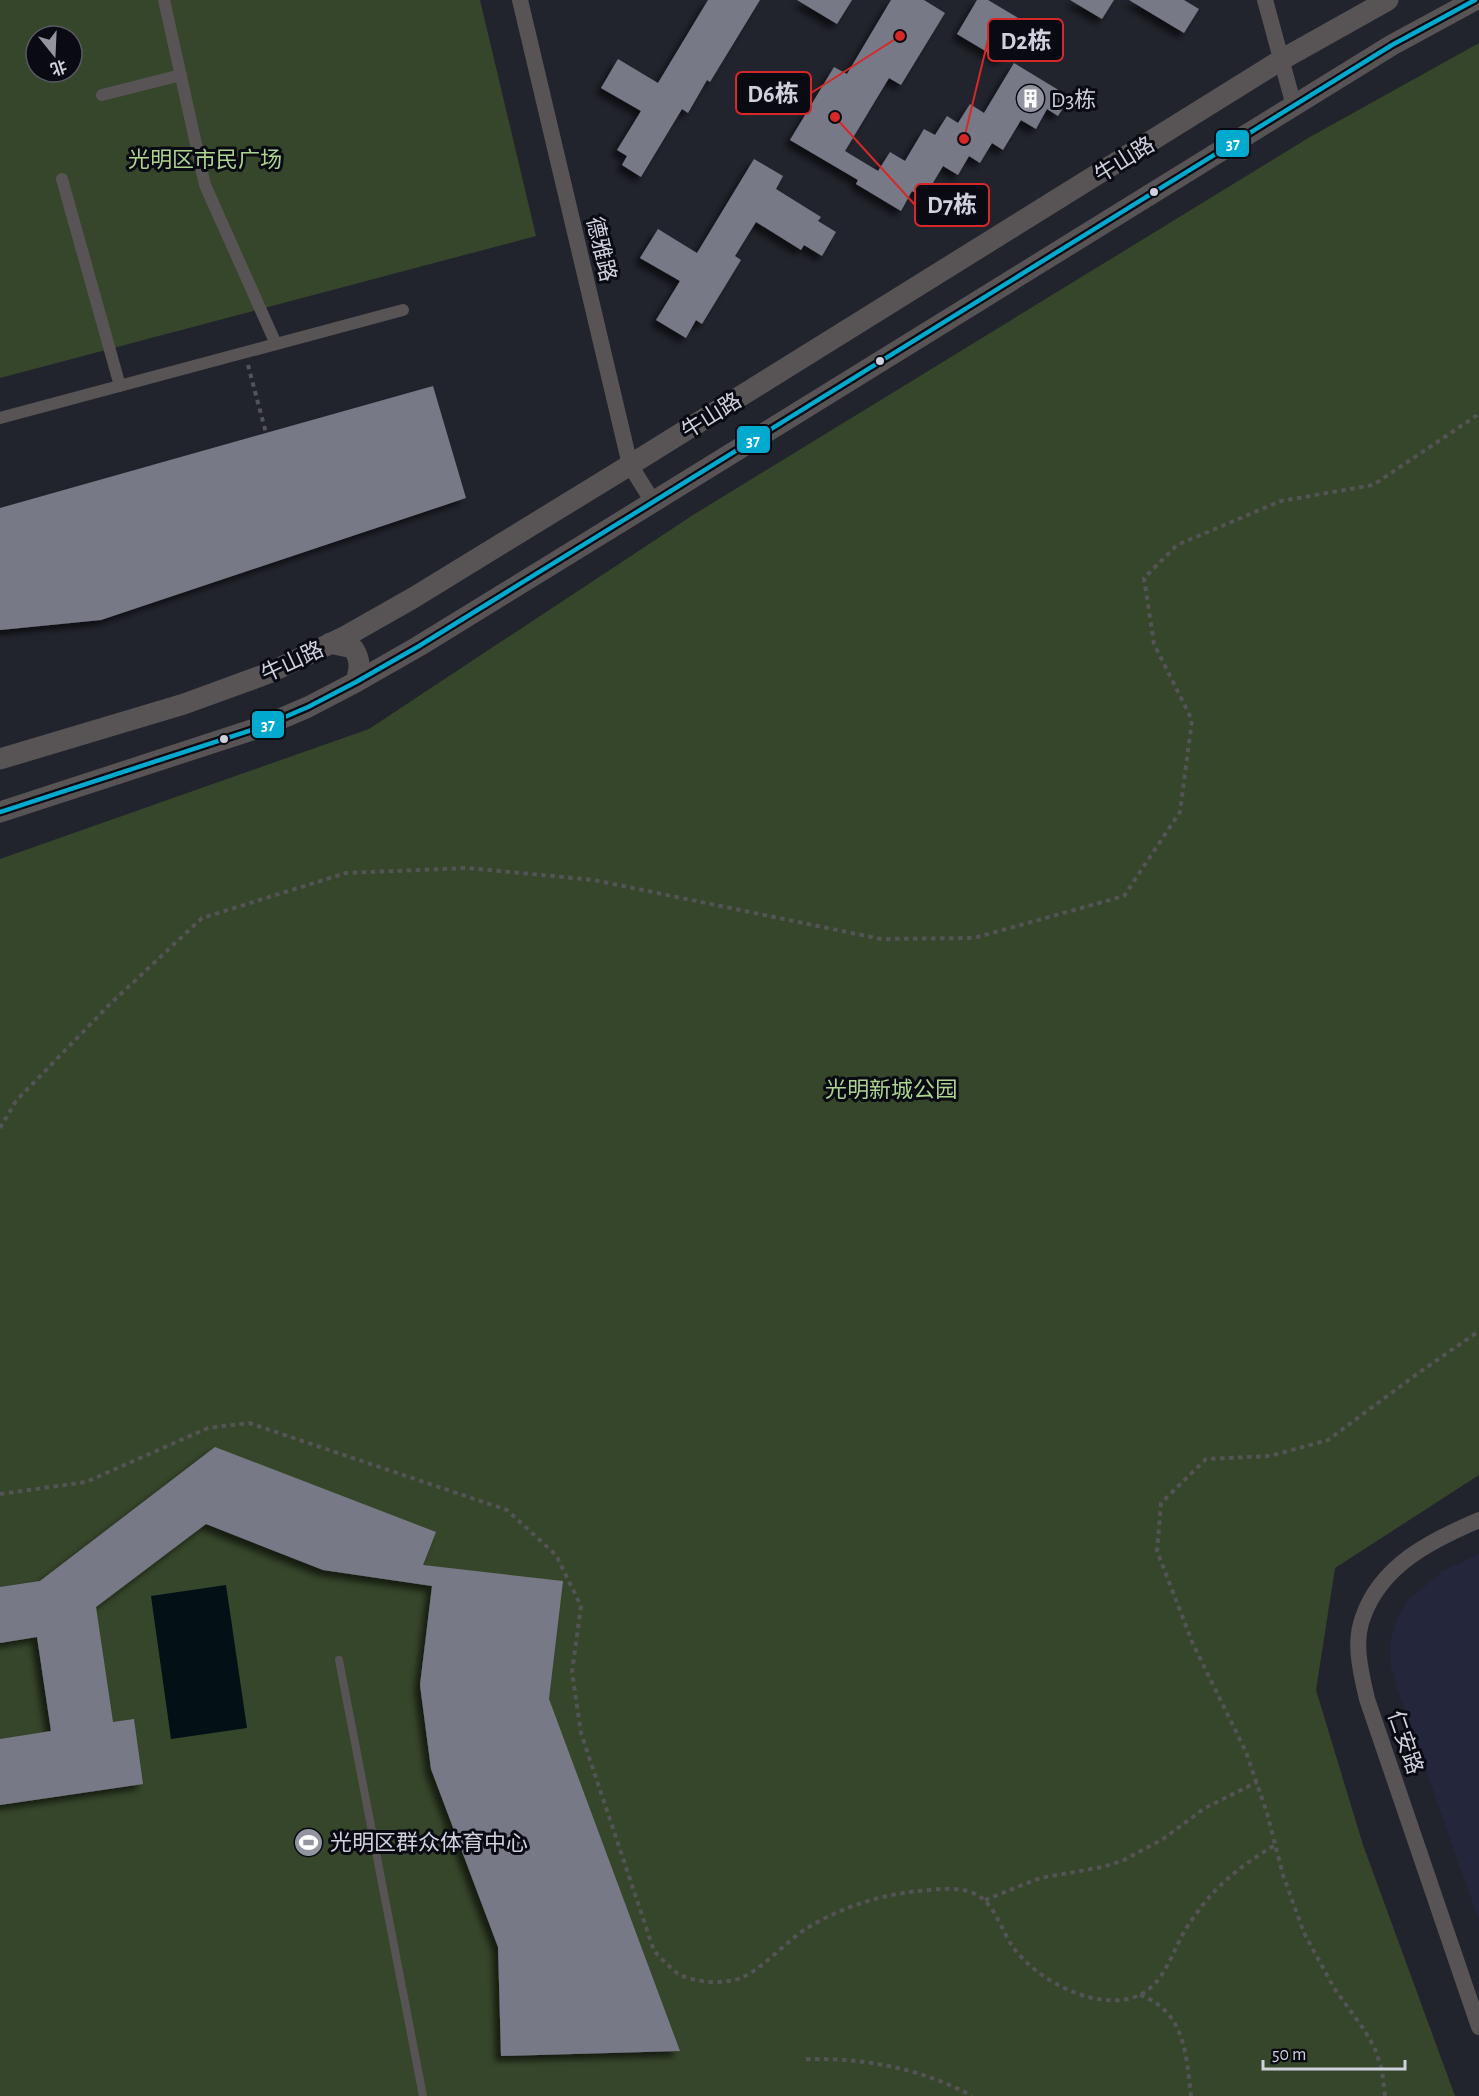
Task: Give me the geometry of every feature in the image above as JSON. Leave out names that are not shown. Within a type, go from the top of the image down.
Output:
[{"type":"street","points":[[164,0],[204,185],[276,344]]},
{"type":"street","name":"德雅路","points":[[520,0],[630,465],[654,502]]},
{"type":"street","points":[[1265,0],[1294,106]]},
{"type":"street","name":"牛山路","points":[[0,759],[183,704],[269,673],[413,598],[1281,60],[1388,0]]},
{"type":"street","name":"牛山路","points":[[0,812],[264,726],[357,682],[654,502],[1392,45],[1475,0]]},
{"type":"street","points":[[102,95],[181,75]]},
{"type":"street","points":[[62,179],[120,386]]},
{"type":"street","points":[[0,418],[403,310]]},
{"type":"street","points":[[330,643],[352,648],[358,656],[361,667],[357,682]]},
{"type":"street","name":"仁安路","points":[[1479,1520],[1426,1545],[1386,1578],[1362,1618],[1359,1656],[1367,1699],[1479,2027]]},
{"type":"lane","points":[[339,1660],[423,2096]]},
{"type":"path","points":[[244,353],[266,433]]},
{"type":"path","points":[[0,1128],[16,1101],[110,1004],[202,918],[346,873],[468,868],[594,880],[881,939],[974,938],[1124,896],[1180,812],[1192,720],[1154,644],[1144,578],[1177,545],[1281,501],[1373,485],[1479,414]]},
{"type":"path","points":[[1385,2096],[1382,2070],[1375,2049],[1334,1988],[1304,1933],[1283,1875],[1257,1782],[1246,1752],[1193,1644],[1157,1551],[1161,1503],[1206,1459],[1270,1456],[1328,1440],[1479,1331]]},
{"type":"path","points":[[0,1494],[86,1482],[208,1428],[249,1423],[507,1510],[556,1555],[581,1606],[572,1672],[581,1733],[654,1951],[678,1974],[710,1983],[743,1977],[803,1931],[851,1906],[904,1892],[957,1889],[967,1890],[985,1900],[1013,1948],[1032,1967],[1054,1983],[1087,1996],[1129,1999],[1150,1989],[1166,1972],[1184,1932],[1223,1882],[1247,1862],[1275,1845]]},
{"type":"path","points":[[985,1900],[1040,1878],[1081,1872],[1124,1860],[1162,1839],[1204,1808],[1257,1782]]},
{"type":"path","points":[[1140,1995],[1160,2004],[1174,2021],[1182,2041],[1191,2096]]},
{"type":"path","points":[[806,2059],[833,2058],[888,2065],[940,2081],[972,2096]]},
{"type":"shaded area","points":[[1479,1554],[1479,1921],[1398,1690],[1391,1667],[1390,1644],[1396,1621],[1408,1600],[1443,1571]]},
{"type":"shaded area","points":[[226,1585],[247,1728],[171,1739],[151,1596]]},
{"type":"green space","name":"光明区市民广场","points":[[0,0],[480,0],[536,236],[0,378]]},
{"type":"green space","name":"光明新城公园","points":[[1479,43],[1479,1475],[1335,1568],[1316,1690],[1363,1845],[1455,2096],[0,2096],[0,859],[369,729],[693,515],[1310,137]]},
{"type":"building","points":[[708,0],[760,0],[710,82],[707,80],[688,113],[682,109],[641,177],[622,165],[627,156],[617,150],[641,111],[601,88],[618,59],[658,83]]},
{"type":"building","points":[[797,0],[852,0],[837,24]]},
{"type":"building","points":[[891,0],[924,0],[945,13],[901,85],[889,78],[845,151],[878,171],[890,152],[905,161],[924,129],[935,135],[947,116],[958,123],[970,104],[984,113],[1014,63],[1070,97],[1058,116],[1047,109],[1036,129],[1021,120],[1003,150],[992,143],[980,163],[969,156],[958,175],[943,166],[924,198],[912,191],[901,211],[856,184],[858,180],[790,140],[834,67],[847,74]]},
{"type":"building","points":[[977,0],[988,0],[1025,22],[1002,61],[957,34]]},
{"type":"building","points":[[1070,0],[1114,0],[1102,19]]},
{"type":"building","points":[[1129,0],[1184,0],[1199,9],[1184,33]]},
{"type":"building","points":[[754,159],[783,176],[776,189],[821,217],[818,221],[836,232],[822,256],[804,245],[801,250],[756,222],[735,256],[741,260],[702,324],[696,320],[686,338],[656,320],[680,281],[640,258],[658,229],[697,253]]},
{"type":"building","points":[[433,386],[466,498],[101,620],[0,630],[0,508]]},
{"type":"building","points":[[215,1447],[436,1532],[423,1565],[563,1581],[549,1699],[680,2051],[501,2056],[498,1947],[431,1769],[420,1685],[432,1586],[323,1570],[206,1524],[96,1607],[113,1722],[134,1719],[143,1784],[0,1805],[0,1739],[51,1731],[37,1637],[0,1643],[0,1587],[40,1581]]},
{"type":"transit line","name":"37","points":[[0,812],[264,726],[308,707],[356,682],[419,646],[1392,45],[1475,0]]},
{"type":"place","name":"D6栋","points":[[900,36]]},
{"type":"place","name":"D3栋","points":[[1030,99]]},
{"type":"place","name":"D7栋","points":[[835,117]]},
{"type":"place","name":"D2栋","points":[[964,139]]},
{"type":"place","name":"光明区群众体育中心","points":[[309,1842]]}]
